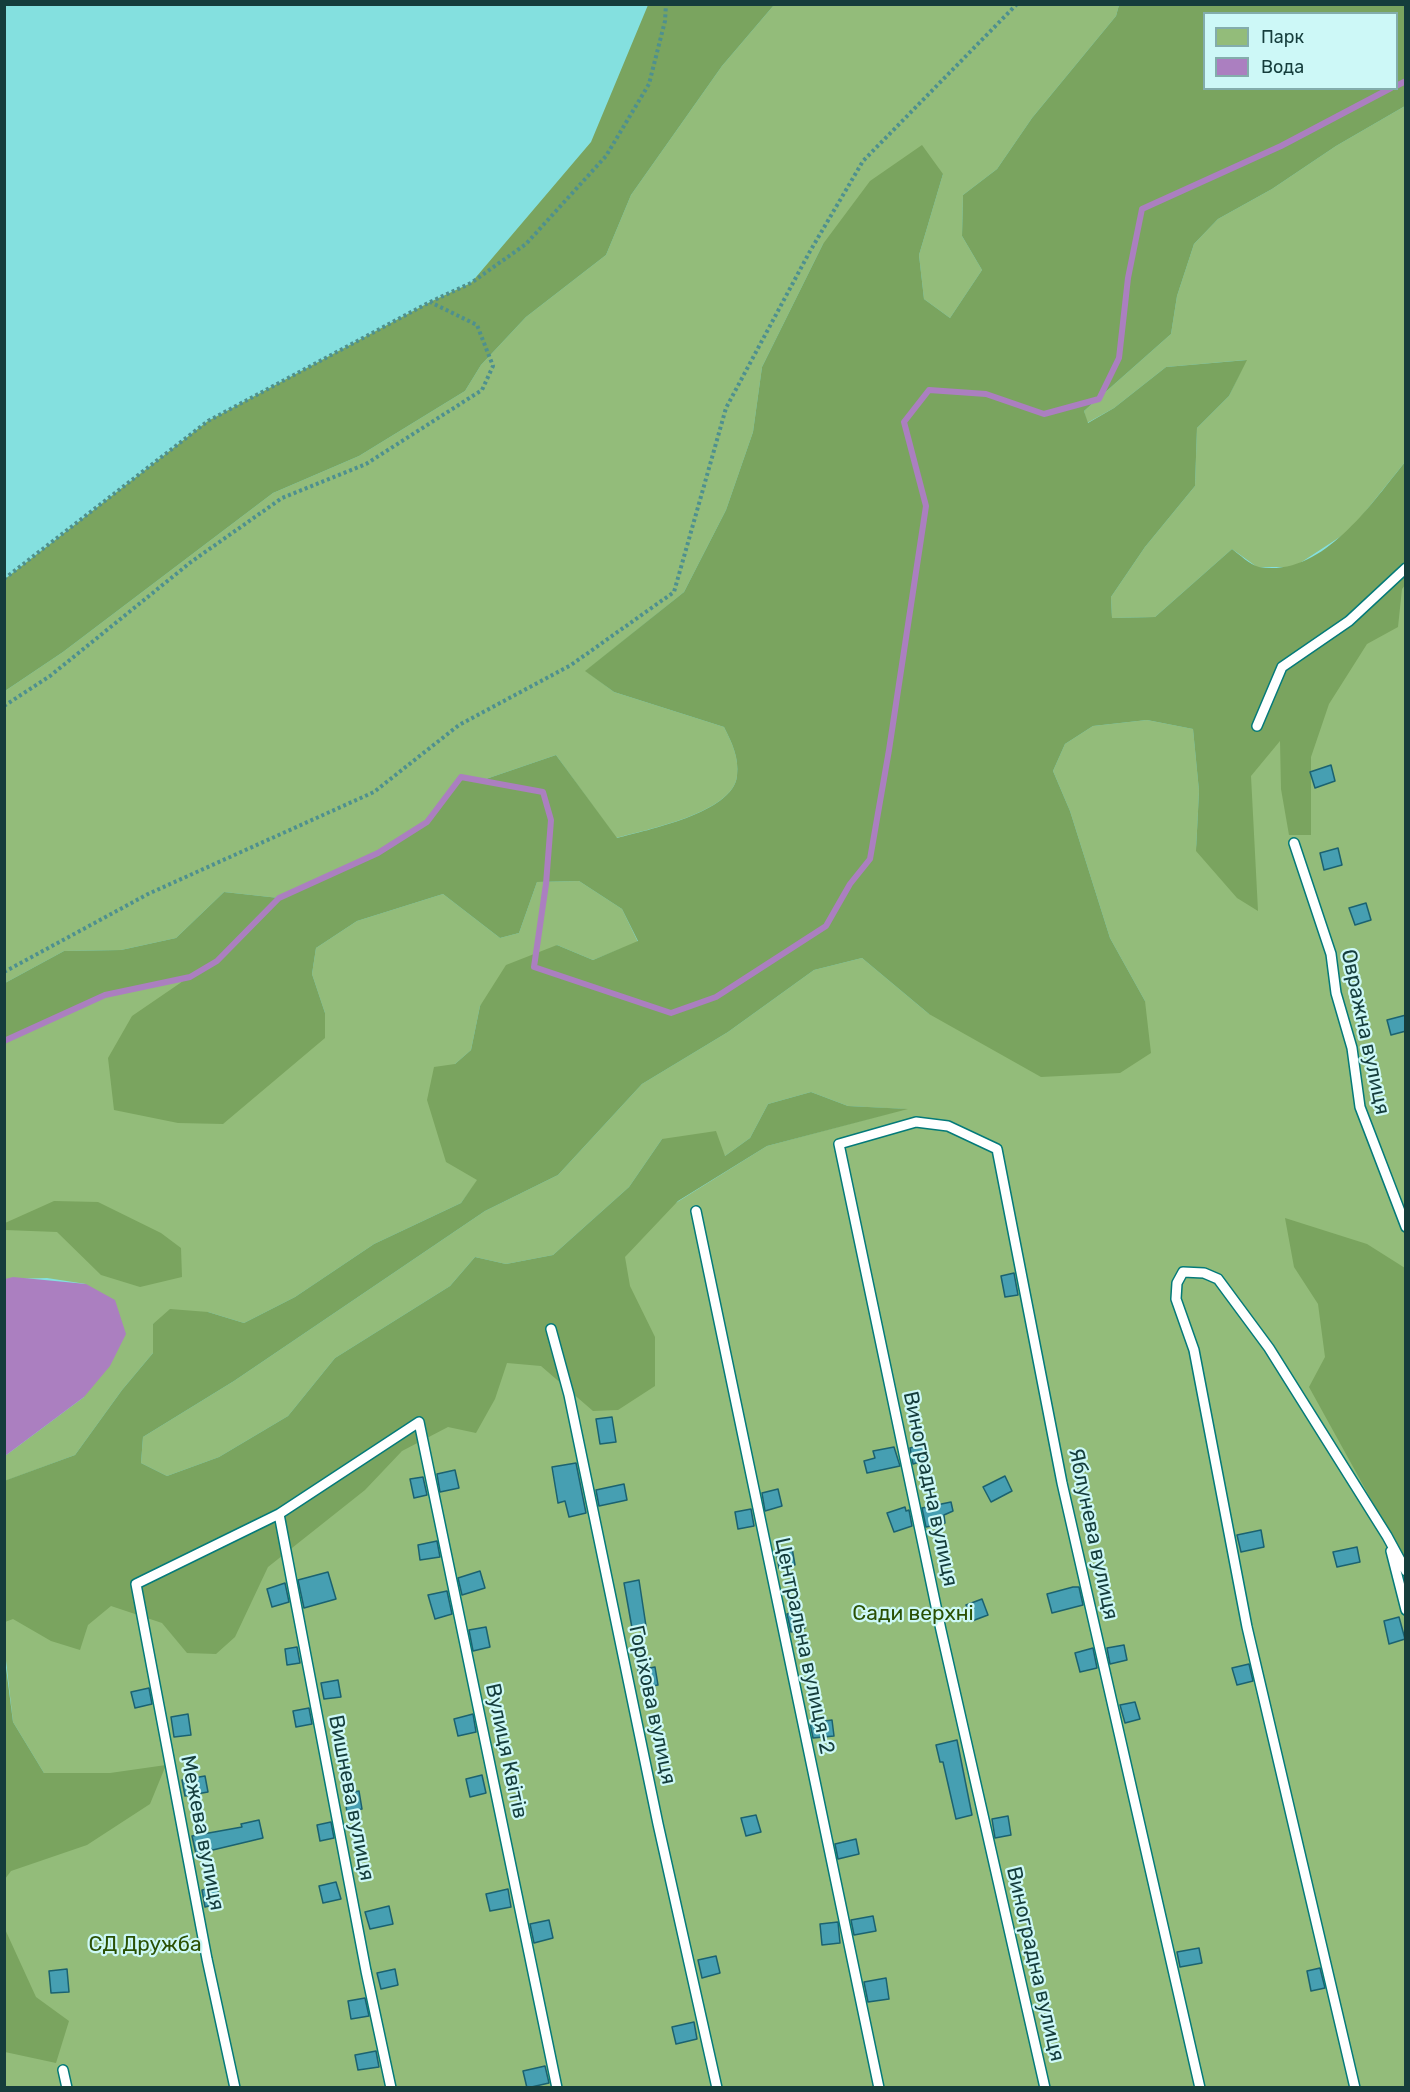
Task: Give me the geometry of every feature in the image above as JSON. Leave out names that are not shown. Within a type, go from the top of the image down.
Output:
[{"type":"lane","points":[[1257,726],[1282,667],[1349,621],[1405,570]]},
{"type":"lane","name":"Овражна вулиця","points":[[1294,843],[1331,954],[1336,993],[1352,1048],[1360,1107],[1406,1227]]},
{"type":"lane","name":"Яблунева вулиця","points":[[839,1144],[916,1122],[948,1126],[997,1149],[1062,1484],[1200,2088]]},
{"type":"lane","name":"Виноградна вулиця","points":[[839,1144],[941,1630],[1045,2088]]},
{"type":"lane","name":"Центральна вулиця-2","points":[[696,1211],[879,2088]]},
{"type":"lane","points":[[1355,2088],[1247,1627],[1194,1350],[1176,1299],[1177,1283],[1183,1272],[1204,1273],[1218,1279],[1269,1348],[1387,1536],[1406,1571]]},
{"type":"lane","name":"Горіхова вулиця","points":[[551,1329],[569,1395],[658,1824],[717,2088]]},
{"type":"lane","name":"Вулиця Квітів","points":[[279,1514],[418,1422],[557,2088]]},
{"type":"lane","name":"Межева вулиця","points":[[235,2088],[207,1959],[136,1584],[279,1514]]},
{"type":"lane","name":"Вишнева вулиця","points":[[279,1514],[366,1971],[391,2088]]},
{"type":"lane","points":[[1387,1536],[1406,1610]]},
{"type":"lane","points":[[63,2070],[67,2088]]},
{"type":"path","points":[[4,579],[208,422],[430,302],[471,283],[526,244],[606,156],[650,84],[665,21],[666,4]]},
{"type":"path","points":[[4,972],[148,894],[374,792],[459,725],[571,665],[674,592],[726,408],[808,253],[863,161],[1017,4]]},
{"type":"path","points":[[4,706],[50,676],[191,562],[282,498],[366,464],[482,390],[493,366],[477,326],[430,302]]},
{"type":"green space","points":[[648,5],[774,5],[722,66],[631,195],[606,255],[526,317],[481,365],[465,391],[359,456],[273,493],[63,652],[5,691],[5,579],[208,421],[430,302],[471,283],[591,142]]},
{"type":"green space","points":[[774,5],[1119,5],[1116,16],[1032,118],[997,169],[963,195],[962,236],[982,270],[950,318],[924,299],[919,255],[943,174],[823,244],[762,367],[753,432],[726,510],[684,592],[586,671],[614,692],[724,727],[737,763],[737,776],[732,789],[705,810],[666,825],[616,838],[556,755],[483,780],[461,777],[427,822],[378,853],[279,898],[224,892],[176,938],[121,950],[64,951],[5,983],[5,691],[63,652],[273,493],[359,456],[465,391],[481,365],[526,317],[606,255],[631,195],[722,66]]},
{"type":"green space","points":[[1119,5],[1405,5],[1405,106],[1336,146],[1272,189],[1218,219],[1194,244],[1177,296],[1171,334],[1084,411],[1088,423],[1114,408],[1166,367],[1247,360],[1229,396],[1197,428],[1195,486],[1145,547],[1111,597],[1112,618],[1155,617],[1232,549],[1248,562],[1259,567],[1282,567],[1304,561],[1324,550],[1343,534],[1377,498],[1405,462],[1406,584],[1402,589],[1398,627],[1367,644],[1329,704],[1311,757],[1311,835],[1289,835],[1281,789],[1280,741],[1251,776],[1258,911],[1237,898],[1196,851],[1199,791],[1193,729],[1147,720],[1093,726],[1065,744],[1053,771],[1070,811],[1110,938],[1145,1001],[1151,1053],[1120,1073],[1041,1077],[929,1014],[862,958],[814,970],[728,1032],[642,1084],[558,1175],[485,1211],[234,1381],[143,1437],[141,1463],[167,1476],[219,1457],[288,1416],[335,1358],[450,1286],[475,1257],[506,1264],[553,1255],[629,1187],[662,1139],[716,1131],[725,1156],[750,1138],[768,1104],[811,1092],[848,1106],[908,1109],[767,1146],[678,1201],[625,1257],[630,1286],[655,1337],[655,1386],[618,1410],[593,1411],[541,1366],[507,1363],[495,1399],[476,1433],[448,1427],[402,1451],[365,1490],[268,1567],[235,1637],[216,1654],[187,1653],[162,1623],[111,1606],[88,1625],[80,1650],[51,1641],[13,1619],[5,1622],[4,1481],[75,1455],[122,1390],[153,1353],[153,1324],[170,1309],[208,1312],[244,1323],[295,1297],[374,1244],[461,1203],[477,1180],[446,1162],[427,1100],[434,1067],[455,1064],[471,1050],[480,1006],[506,965],[557,945],[593,960],[638,941],[622,909],[579,881],[537,882],[519,933],[500,938],[443,894],[357,921],[316,948],[312,974],[325,1013],[325,1038],[223,1124],[178,1123],[114,1110],[108,1058],[132,1016],[189,977],[105,995],[5,1041],[5,983],[64,951],[121,950],[176,938],[224,892],[279,898],[378,853],[427,822],[461,777],[483,780],[556,755],[617,838],[667,825],[705,810],[721,800],[732,789],[737,776],[734,750],[724,727],[614,692],[585,671],[684,592],[726,510],[753,432],[762,367],[823,244],[870,181],[922,145],[943,174],[919,255],[924,299],[950,318],[982,270],[962,236],[963,195],[997,169],[1032,118],[1116,16]]},
{"type":"green space","name":"Сади верхні","points":[[1405,106],[1405,462],[1353,527],[1405,486],[1405,2087],[5,2087],[5,1852],[60,1773],[44,1773],[13,1722],[4,1622],[767,1146],[905,1109],[848,1106],[811,1092],[768,1104],[750,1138],[725,1156],[662,1139],[629,1187],[553,1255],[506,1264],[475,1257],[450,1286],[335,1358],[288,1416],[219,1457],[167,1476],[141,1463],[143,1437],[234,1381],[485,1211],[558,1175],[642,1084],[728,1032],[814,970],[862,958],[929,1014],[1145,1001],[1110,938],[1070,811],[1053,771],[1065,744],[1093,726],[1147,720],[1193,729],[1199,791],[1196,851],[1220,694],[1349,531],[1294,567],[1257,567],[1232,549],[1155,617],[1112,618],[1111,597],[1145,547],[1195,486],[1197,428],[1229,396],[1246,360],[1166,367],[1114,408],[1087,423],[1084,411],[1171,334],[1177,296],[1194,244],[1218,219],[1272,189],[1336,146]]},
{"type":"green space","points":[[579,881],[622,909],[638,942],[593,960],[557,945],[480,1006],[471,1050],[455,1064],[478,1180],[461,1203],[374,1244],[295,1297],[244,1323],[208,1312],[153,1324],[153,1353],[122,1390],[75,1455],[5,1481],[5,1456],[84,1397],[86,1284],[47,1278],[5,1279],[5,1041],[105,995],[190,977],[325,1013],[312,974],[316,948],[357,921],[443,894],[500,938],[519,933],[537,882]]},
{"type":"green space","points":[[54,1201],[98,1202],[161,1233],[181,1248],[182,1277],[140,1287],[101,1275],[57,1232],[5,1230],[5,1223]]},
{"type":"green space","points":[[1285,1218],[1367,1244],[1405,1268],[1405,1561],[1309,1387],[1325,1357],[1318,1304],[1294,1267]]},
{"type":"green space","points":[[4,1652],[13,1722],[44,1773],[110,1773],[166,1765],[150,1804],[87,1845],[11,1871],[5,1879]]},
{"type":"green space","points":[[4,1927],[36,1997],[69,2021],[56,2063],[5,2052]]},
{"type":"water","points":[[13,1277],[86,1284],[115,1300],[126,1334],[110,1366],[84,1397],[5,1456],[5,1279]]},
{"type":"building","points":[[1331,765],[1335,781],[1315,788],[1310,772]]},
{"type":"building","points":[[1338,848],[1342,865],[1324,870],[1320,853]]},
{"type":"building","points":[[1366,903],[1371,920],[1355,925],[1349,908]]},
{"type":"building","points":[[1406,1015],[1406,1031],[1391,1035],[1387,1020]]},
{"type":"building","points":[[1014,1273],[1018,1295],[1005,1297],[1001,1276]]},
{"type":"building","points":[[612,1417],[616,1442],[600,1444],[596,1419]]},
{"type":"building","points":[[925,1444],[929,1459],[913,1464],[910,1448]]},
{"type":"building","points":[[894,1447],[900,1466],[867,1473],[864,1461],[875,1458],[873,1451]]},
{"type":"building","points":[[576,1463],[586,1513],[569,1517],[565,1501],[558,1503],[552,1467]]},
{"type":"building","points":[[455,1470],[459,1488],[440,1492],[437,1474]]},
{"type":"building","points":[[1005,1476],[1012,1491],[991,1502],[983,1487]]},
{"type":"building","points":[[423,1477],[427,1495],[414,1498],[410,1479]]},
{"type":"building","points":[[624,1484],[627,1500],[599,1506],[596,1490]]},
{"type":"building","points":[[778,1489],[782,1506],[765,1511],[762,1493]]},
{"type":"building","points":[[951,1502],[953,1511],[944,1515],[945,1523],[926,1527],[922,1508]]},
{"type":"building","points":[[905,1507],[906,1511],[909,1510],[912,1526],[894,1532],[887,1513]]},
{"type":"building","points":[[751,1509],[754,1526],[738,1529],[735,1512]]},
{"type":"building","points":[[1261,1530],[1264,1547],[1241,1552],[1237,1535]]},
{"type":"building","points":[[437,1541],[440,1557],[420,1560],[418,1545]]},
{"type":"building","points":[[1357,1547],[1360,1562],[1337,1567],[1333,1552]]},
{"type":"building","points":[[792,1548],[795,1565],[779,1568],[776,1550]]},
{"type":"building","points":[[480,1571],[485,1588],[462,1595],[458,1578]]},
{"type":"building","points":[[328,1572],[336,1599],[304,1608],[298,1580]]},
{"type":"building","points":[[639,1580],[646,1626],[632,1628],[624,1583]]},
{"type":"building","points":[[285,1583],[289,1602],[272,1607],[267,1589]]},
{"type":"building","points":[[1079,1587],[1083,1605],[1052,1613],[1047,1594]]},
{"type":"building","points":[[447,1591],[452,1614],[435,1619],[428,1595]]},
{"type":"building","points":[[982,1599],[988,1615],[972,1621],[966,1605]]},
{"type":"building","points":[[800,1611],[805,1628],[791,1632],[787,1614]]},
{"type":"building","points":[[1399,1617],[1405,1639],[1389,1644],[1384,1621]]},
{"type":"building","points":[[486,1627],[490,1647],[473,1651],[469,1630]]},
{"type":"building","points":[[1124,1645],[1127,1660],[1110,1664],[1107,1648]]},
{"type":"building","points":[[297,1647],[300,1663],[287,1665],[285,1649]]},
{"type":"building","points":[[1093,1648],[1097,1668],[1080,1672],[1075,1653]]},
{"type":"building","points":[[1249,1664],[1253,1681],[1237,1685],[1232,1668]]},
{"type":"building","points":[[655,1667],[658,1685],[642,1688],[638,1670]]},
{"type":"building","points":[[338,1680],[341,1697],[324,1699],[321,1683]]},
{"type":"building","points":[[149,1688],[152,1704],[135,1708],[131,1692]]},
{"type":"building","points":[[1135,1702],[1140,1719],[1125,1723],[1120,1705]]},
{"type":"building","points":[[309,1708],[312,1724],[296,1727],[293,1711]]},
{"type":"building","points":[[188,1714],[191,1735],[174,1737],[171,1717]]},
{"type":"building","points":[[473,1714],[476,1732],[458,1736],[454,1719]]},
{"type":"building","points":[[832,1720],[834,1736],[813,1738],[810,1723]]},
{"type":"building","points":[[957,1740],[972,1815],[956,1819],[943,1762],[940,1762],[936,1745]]},
{"type":"building","points":[[482,1775],[486,1793],[470,1797],[466,1779]]},
{"type":"building","points":[[205,1776],[208,1792],[185,1796],[182,1780]]},
{"type":"building","points":[[359,1791],[362,1809],[347,1812],[344,1794]]},
{"type":"building","points":[[756,1815],[761,1832],[746,1836],[741,1818]]},
{"type":"building","points":[[1008,1816],[1011,1835],[995,1838],[992,1819]]},
{"type":"building","points":[[259,1820],[263,1838],[196,1854],[192,1836],[242,1827],[241,1824]]},
{"type":"building","points":[[331,1822],[334,1838],[320,1841],[317,1825]]},
{"type":"building","points":[[856,1839],[859,1854],[838,1859],[835,1844]]},
{"type":"building","points":[[336,1882],[341,1899],[323,1903],[319,1886]]},
{"type":"building","points":[[217,1887],[220,1903],[205,1907],[202,1890]]},
{"type":"building","points":[[508,1889],[511,1907],[490,1911],[486,1894]]},
{"type":"building","points":[[389,1906],[393,1924],[370,1929],[365,1912]]},
{"type":"building","points":[[873,1916],[876,1931],[854,1935],[851,1920]]},
{"type":"building","points":[[549,1920],[553,1938],[534,1943],[530,1924]]},
{"type":"building","points":[[838,1922],[840,1943],[822,1945],[820,1924]]},
{"type":"building","points":[[1199,1948],[1202,1963],[1180,1967],[1177,1952]]},
{"type":"building","points":[[716,1956],[720,1973],[702,1978],[698,1960]]},
{"type":"building","points":[[1320,1968],[1325,1988],[1311,1991],[1307,1971]]},
{"type":"building","points":[[67,1969],[69,1992],[51,1993],[49,1971]]},
{"type":"building","points":[[395,1969],[398,1985],[381,1989],[377,1973]]},
{"type":"building","points":[[886,1978],[889,1999],[868,2002],[864,1982]]},
{"type":"building","points":[[365,1998],[369,2016],[351,2019],[348,2001]]},
{"type":"building","points":[[694,2022],[697,2039],[676,2044],[672,2027]]},
{"type":"building","points":[[376,2051],[379,2067],[358,2070],[355,2055]]},
{"type":"building","points":[[545,2066],[549,2083],[527,2088],[523,2071]]},
{"type":"waterway","points":[[1398,85],[1406,81]]},
{"type":"waterway","points":[[4,1041],[105,995],[190,977],[217,961],[279,898],[378,853],[427,822],[461,777],[543,792],[551,820],[546,884],[534,967],[671,1013],[716,997],[826,926],[850,884],[870,859],[889,750],[926,506],[904,422],[929,390],[986,394],[1044,414],[1099,399],[1119,358],[1128,278],[1142,209],[1281,146],[1387,90]]},
{"type":"park label","name":"СД Дружба","points":[[145,1945]]}]
